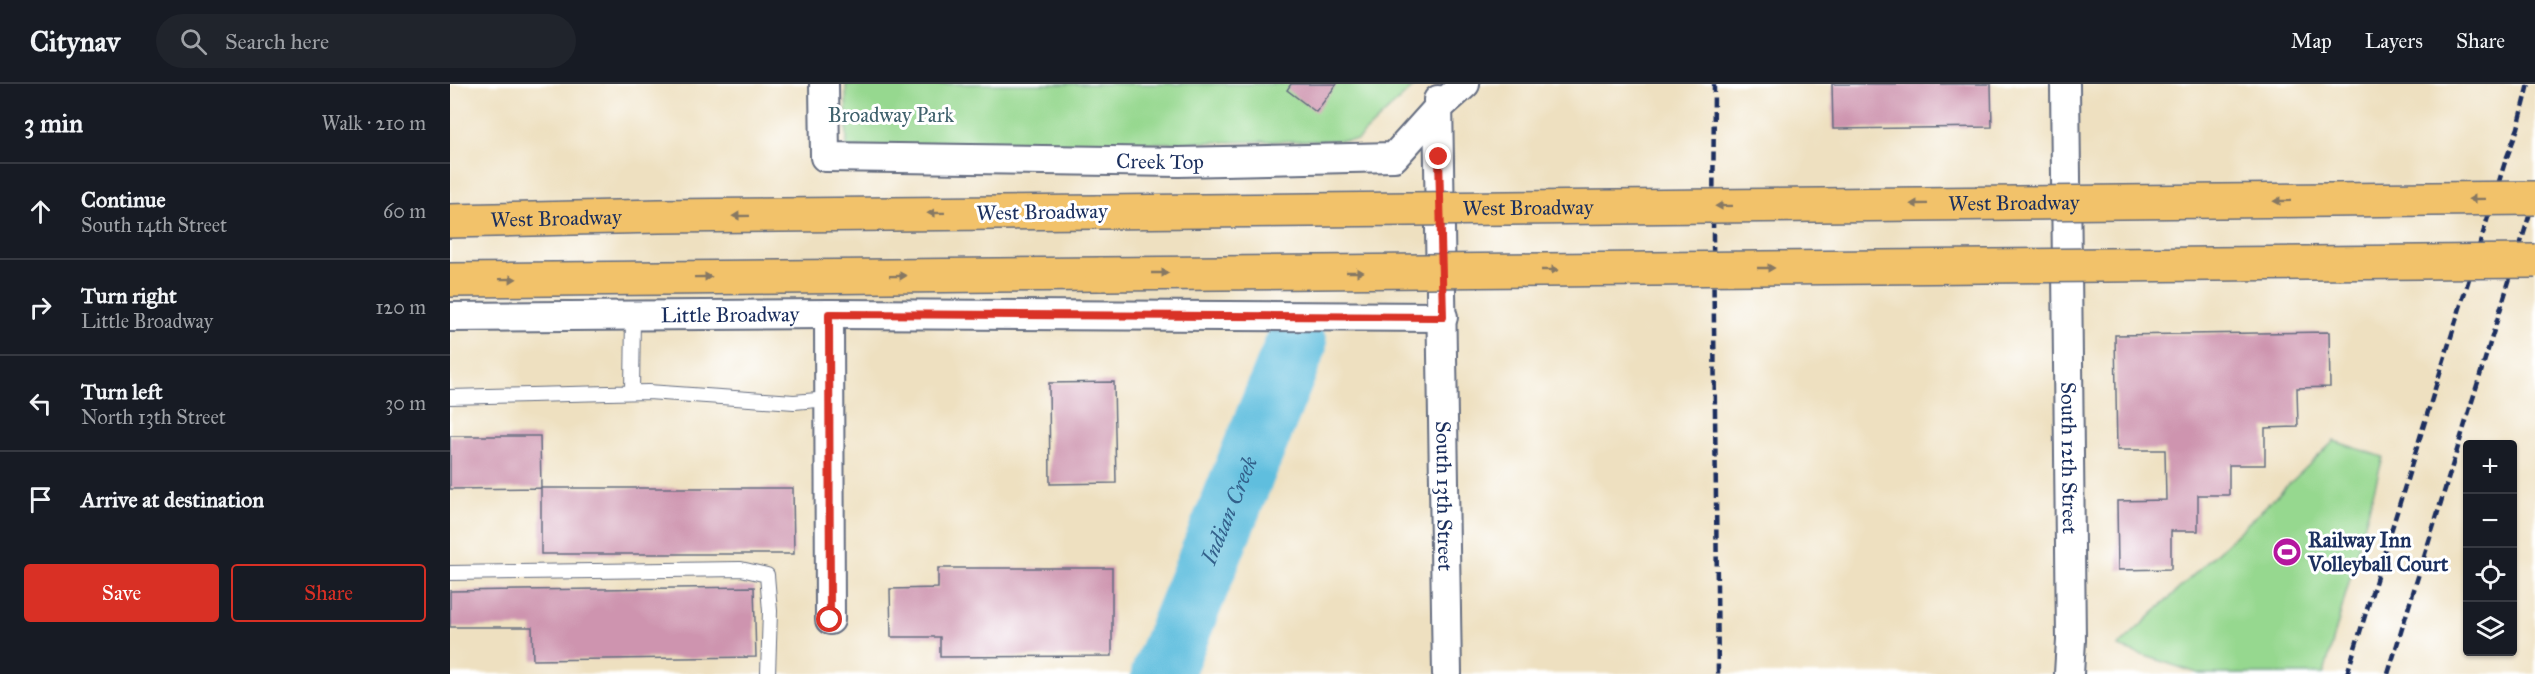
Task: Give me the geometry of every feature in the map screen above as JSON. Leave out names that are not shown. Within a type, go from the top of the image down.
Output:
[{"type":"main road","name":"West Broadway","points":[[450,222],[659,216],[2535,198]]},
{"type":"main road","points":[[450,280],[2535,261]]},
{"type":"street","name":"Creek Top","points":[[824,84],[825,157],[1179,162],[1394,157],[1438,96],[1464,84]]},
{"type":"street","name":"South 12th Street","points":[[2065,84],[2071,640],[2069,674]]},
{"type":"street","name":"South 13th Street","points":[[1438,96],[1447,674]]},
{"type":"street","name":"Little Broadway","points":[[450,317],[829,314],[1443,317]]},
{"type":"street","points":[[829,314],[830,620]]},
{"type":"lane","points":[[632,392],[633,315]]},
{"type":"lane","points":[[450,397],[632,392],[794,402],[829,399]]},
{"type":"lane","points":[[450,573],[741,569],[767,575],[770,611],[768,674]]},
{"type":"green space","name":"Broadway Park","points":[[846,84],[1416,84],[1357,140],[847,148]]},
{"type":"green space","name":"Railway Inn Volleyball Court","points":[[2334,441],[2383,457],[2324,674],[2200,674],[2118,647]]},
{"type":"building","points":[[1291,84],[1337,84],[1316,112],[1287,90]]},
{"type":"building","points":[[1832,84],[1991,84],[1992,127],[1833,129]]},
{"type":"building","points":[[2329,332],[2330,387],[2297,388],[2298,427],[2265,428],[2265,465],[2229,465],[2229,495],[2198,495],[2198,531],[2171,531],[2171,569],[2118,570],[2117,501],[2166,500],[2165,450],[2117,450],[2115,335]]},
{"type":"building","points":[[1114,382],[1116,483],[1050,484],[1049,383]]},
{"type":"building","points":[[450,436],[540,436],[541,488],[450,489]]},
{"type":"building","points":[[541,488],[793,488],[794,554],[541,554]]},
{"type":"building","points":[[938,568],[1112,568],[1112,656],[940,657],[940,637],[891,637],[890,589],[938,588]]},
{"type":"building","points":[[754,587],[756,657],[533,660],[532,627],[450,627],[450,591]]},
{"type":"waterway","name":"Indian Creek","points":[[1162,674],[1296,345]]},
{"type":"railway","points":[[1714,84],[1713,238],[1718,674]]},
{"type":"railway","points":[[2347,674],[2505,162],[2518,128],[2529,84]]},
{"type":"railway","points":[[2388,674],[2535,197]]},
{"type":"place","name":"Railway Inn Volleyball Court","points":[[2287,552]]},
{"type":"route","points":[[830,620],[829,314],[1443,317],[1439,157]]}]
